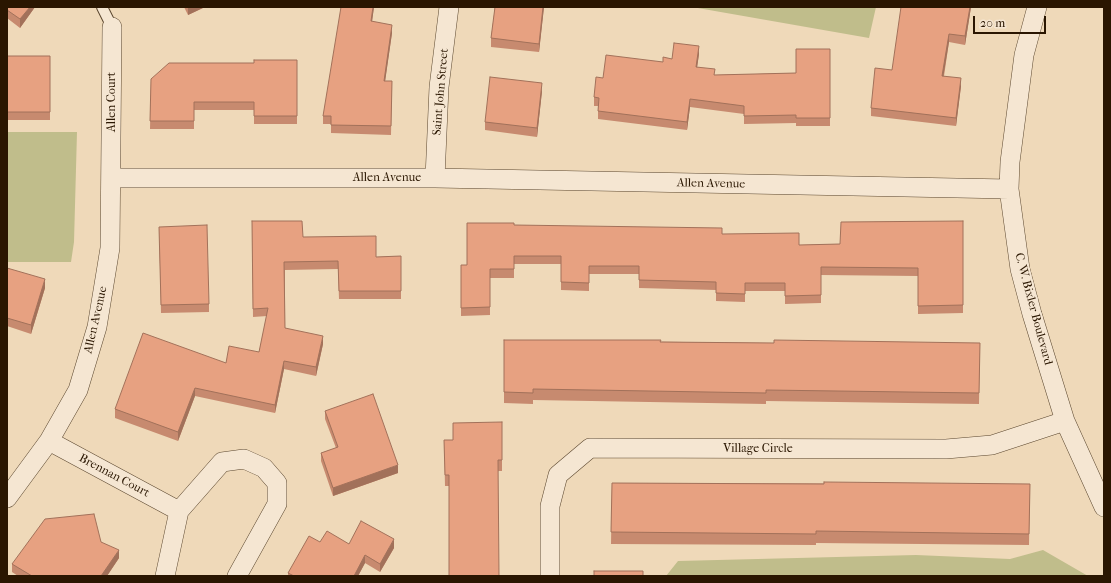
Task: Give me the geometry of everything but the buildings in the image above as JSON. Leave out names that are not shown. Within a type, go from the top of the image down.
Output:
[{"type":"street","name":"Saint John Street","points":[[435,178],[439,87],[449,7]]},
{"type":"street","name":"C. W. Bixler Boulevard","points":[[1036,7],[1024,55],[1010,162],[1009,190],[1020,269],[1032,314],[1065,421],[1104,507]]},
{"type":"street","name":"Allen Court","points":[[111,178],[112,27]]},
{"type":"street","name":"Allen Avenue","points":[[7,498],[49,441],[78,390],[97,327],[110,248],[111,178],[435,178],[1009,190]]},
{"type":"street","name":"Village Circle","points":[[550,576],[550,506],[558,475],[590,448],[946,449],[992,445],[1065,421]]},
{"type":"street","name":"Brennan Court","points":[[49,441],[179,511]]},
{"type":"street","points":[[165,576],[179,511],[222,462],[244,459],[264,468],[277,483],[277,504],[237,576]]},
{"type":"lane","points":[[102,7],[112,27]]},
{"type":"shaded area","points":[[692,7],[876,7],[869,38]]},
{"type":"shaded area","points":[[7,132],[77,132],[74,242],[71,262],[7,262]]},
{"type":"shaded area","points":[[1043,550],[1088,576],[666,576],[678,561],[916,555],[1010,559]]}]
